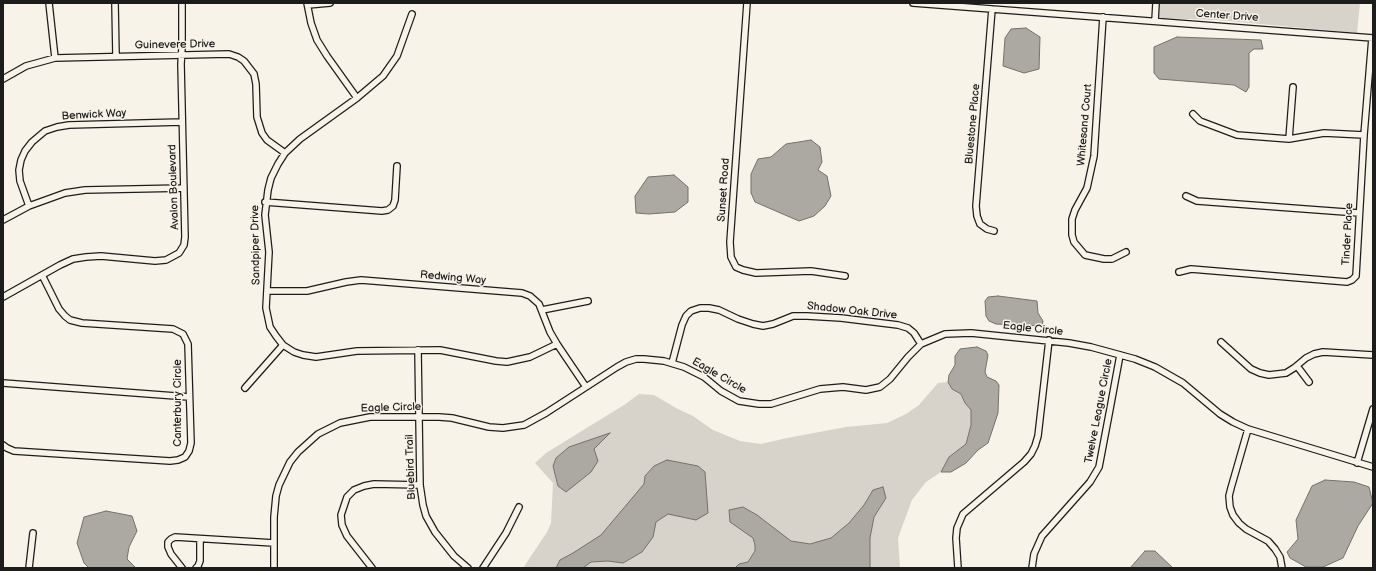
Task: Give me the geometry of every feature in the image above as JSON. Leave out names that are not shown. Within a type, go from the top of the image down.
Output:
[{"type":"street","points":[[49,3],[55,58]]},
{"type":"street","points":[[115,3],[116,56]]},
{"type":"street","name":"Avalon Boulevard","points":[[3,297],[66,262],[86,257],[101,256],[156,261],[166,260],[179,253],[184,245],[182,3]]},
{"type":"street","points":[[330,3],[308,4],[311,23],[317,40],[357,98]]},
{"type":"street","name":"Sunset Road","points":[[747,3],[730,242],[731,257],[736,267],[743,270],[756,272],[811,271],[845,276]]},
{"type":"street","name":"Center Drive","points":[[913,3],[1372,38]]},
{"type":"street","points":[[1155,21],[1156,3]]},
{"type":"street","name":"Bluestone Place","points":[[992,9],[976,206],[980,224],[987,229],[994,231]]},
{"type":"street","name":"Sandpiper Drive","points":[[412,14],[397,56],[383,76],[357,98],[300,139],[285,154],[278,164],[265,202],[265,225],[269,252],[266,308],[269,323],[283,345],[294,352],[316,357],[357,351],[440,350],[507,362],[530,357],[557,344]]},
{"type":"street","name":"Whitesand Court","points":[[1103,17],[1094,156],[1088,188],[1075,210],[1072,219],[1072,235],[1074,242],[1085,255],[1112,259],[1126,252]]},
{"type":"street","name":"Tinder Place","points":[[1179,272],[1191,269],[1347,282],[1356,276],[1364,135],[1372,38]]},
{"type":"street","name":"Guinevere Drive","points":[[3,79],[26,66],[55,58],[229,54],[244,61],[254,74],[256,84],[258,125],[267,140],[285,154]]},
{"type":"street","points":[[1289,139],[1293,87]]},
{"type":"street","points":[[1193,114],[1200,121],[1237,135],[1289,139],[1324,133],[1364,135]]},
{"type":"street","name":"Benwick Way","points":[[29,206],[20,181],[19,170],[22,160],[32,142],[45,131],[56,127],[69,125],[182,122]]},
{"type":"street","points":[[265,202],[382,211],[388,210],[395,200],[397,166]]},
{"type":"street","points":[[3,220],[29,206],[65,193],[85,190],[184,188]]},
{"type":"street","points":[[1186,196],[1198,201],[1359,212]]},
{"type":"street","name":"Canterbury Circle","points":[[3,445],[14,451],[170,461],[185,457],[189,451],[190,397],[188,344],[183,334],[173,329],[82,323],[70,320],[64,316],[59,309],[42,275]]},
{"type":"street","name":"Redwing Way","points":[[267,291],[307,291],[361,280],[522,293],[535,300],[542,310],[550,332],[586,387]]},
{"type":"street","points":[[542,310],[588,301]]},
{"type":"street","name":"Shadow Oak Drive","points":[[672,363],[684,321],[691,311],[700,308],[719,310],[738,319],[763,326],[794,316],[841,318],[898,325],[908,328],[914,333],[921,344]]},
{"type":"street","name":"Eagle Circle","points":[[274,568],[274,507],[279,485],[290,462],[308,442],[318,434],[340,423],[355,419],[420,416],[452,418],[489,427],[513,428],[535,420],[617,366],[626,362],[644,359],[672,363],[695,372],[721,391],[739,401],[770,404],[820,389],[843,387],[866,390],[880,387],[921,344],[945,334],[961,332],[1049,340],[1091,347],[1135,359],[1166,372],[1194,391],[1220,414],[1248,429],[1373,467]]},
{"type":"street","points":[[958,568],[956,538],[957,528],[963,514],[1024,462],[1031,454],[1035,446],[1038,436],[1049,340]]},
{"type":"street","points":[[1221,342],[1251,368],[1260,373],[1269,375],[1286,373],[1314,354],[1323,352],[1373,355]]},
{"type":"street","points":[[245,388],[283,345]]},
{"type":"street","name":"Bluebird Trail","points":[[418,350],[420,485],[423,505],[426,516],[435,532],[454,556],[468,568]]},
{"type":"street","name":"Twelve League Circle","points":[[1032,568],[1034,554],[1042,536],[1090,482],[1099,467],[1120,355]]},
{"type":"street","points":[[1297,366],[1309,382]]},
{"type":"street","points":[[3,383],[190,397]]},
{"type":"street","points":[[1357,462],[1373,410]]},
{"type":"street","points":[[1248,429],[1229,496],[1230,507],[1233,515],[1239,523],[1246,529],[1268,540],[1276,549],[1280,557],[1282,568]]},
{"type":"street","points":[[372,568],[347,536],[342,525],[341,515],[346,497],[359,488],[374,484],[420,485]]},
{"type":"street","points":[[483,568],[506,533],[519,507]]},
{"type":"street","points":[[29,568],[33,533]]},
{"type":"street","points":[[182,568],[171,554],[168,547],[168,542],[175,537],[200,540],[274,542]]},
{"type":"street","points":[[196,568],[200,561],[200,540]]},
{"type":"shaded area","points":[[1159,3],[1360,3],[1357,33],[1217,20],[1158,18]]},
{"type":"shaded area","points":[[1026,28],[1040,37],[1039,69],[1024,73],[1003,66],[1005,38],[1011,29]]},
{"type":"shaded area","points":[[1177,37],[1261,40],[1263,49],[1254,49],[1249,53],[1249,87],[1246,92],[1234,85],[1159,79],[1154,73],[1154,47]]},
{"type":"shaded area","points":[[811,140],[820,147],[822,162],[818,170],[827,176],[831,196],[825,206],[814,216],[799,221],[755,202],[751,193],[751,174],[758,159],[771,157],[786,144]]},
{"type":"shaded area","points":[[674,175],[688,187],[688,202],[675,212],[649,214],[636,213],[635,196],[648,177]]},
{"type":"shaded area","points":[[998,296],[1037,301],[1038,313],[1043,321],[1042,326],[996,324],[989,321],[986,316],[985,301],[988,297]]},
{"type":"shaded area","points":[[977,347],[986,351],[988,355],[985,372],[987,377],[996,381],[999,385],[998,413],[988,443],[978,450],[966,463],[951,472],[941,472],[949,457],[966,444],[971,425],[971,410],[965,403],[961,394],[952,389],[948,382],[949,375],[955,365],[955,356],[960,349]]},
{"type":"shaded area","points":[[948,382],[952,389],[961,394],[965,403],[971,410],[971,425],[966,444],[949,457],[941,472],[926,482],[912,500],[898,538],[900,568],[523,568],[547,532],[551,523],[553,483],[535,463],[546,453],[624,405],[639,394],[654,395],[693,416],[713,430],[740,441],[761,444],[846,427],[887,423],[906,414],[919,405],[938,383]]},
{"type":"shaded area","points":[[610,433],[594,449],[598,461],[591,472],[566,492],[558,486],[553,466],[556,458],[569,447]]},
{"type":"shaded area","points":[[667,460],[698,466],[705,472],[708,513],[696,520],[668,514],[656,522],[653,537],[642,552],[623,563],[608,561],[591,562],[583,568],[556,568],[560,560],[601,535],[644,484],[645,476],[654,466]]},
{"type":"shaded area","points":[[1325,480],[1354,482],[1369,487],[1373,503],[1358,526],[1343,558],[1323,567],[1306,567],[1290,558],[1287,552],[1298,539],[1296,520],[1312,486]]},
{"type":"shaded area","points":[[883,487],[886,498],[874,517],[870,538],[870,568],[735,568],[739,564],[748,562],[755,551],[755,545],[753,538],[730,522],[729,510],[743,507],[757,515],[791,541],[810,544],[831,538],[849,523],[864,505],[873,490]]},
{"type":"shaded area","points":[[106,511],[132,516],[137,531],[129,547],[127,559],[136,568],[89,568],[84,563],[77,543],[84,517]]},
{"type":"shaded area","points":[[1145,551],[1155,551],[1173,568],[1130,568]]}]
